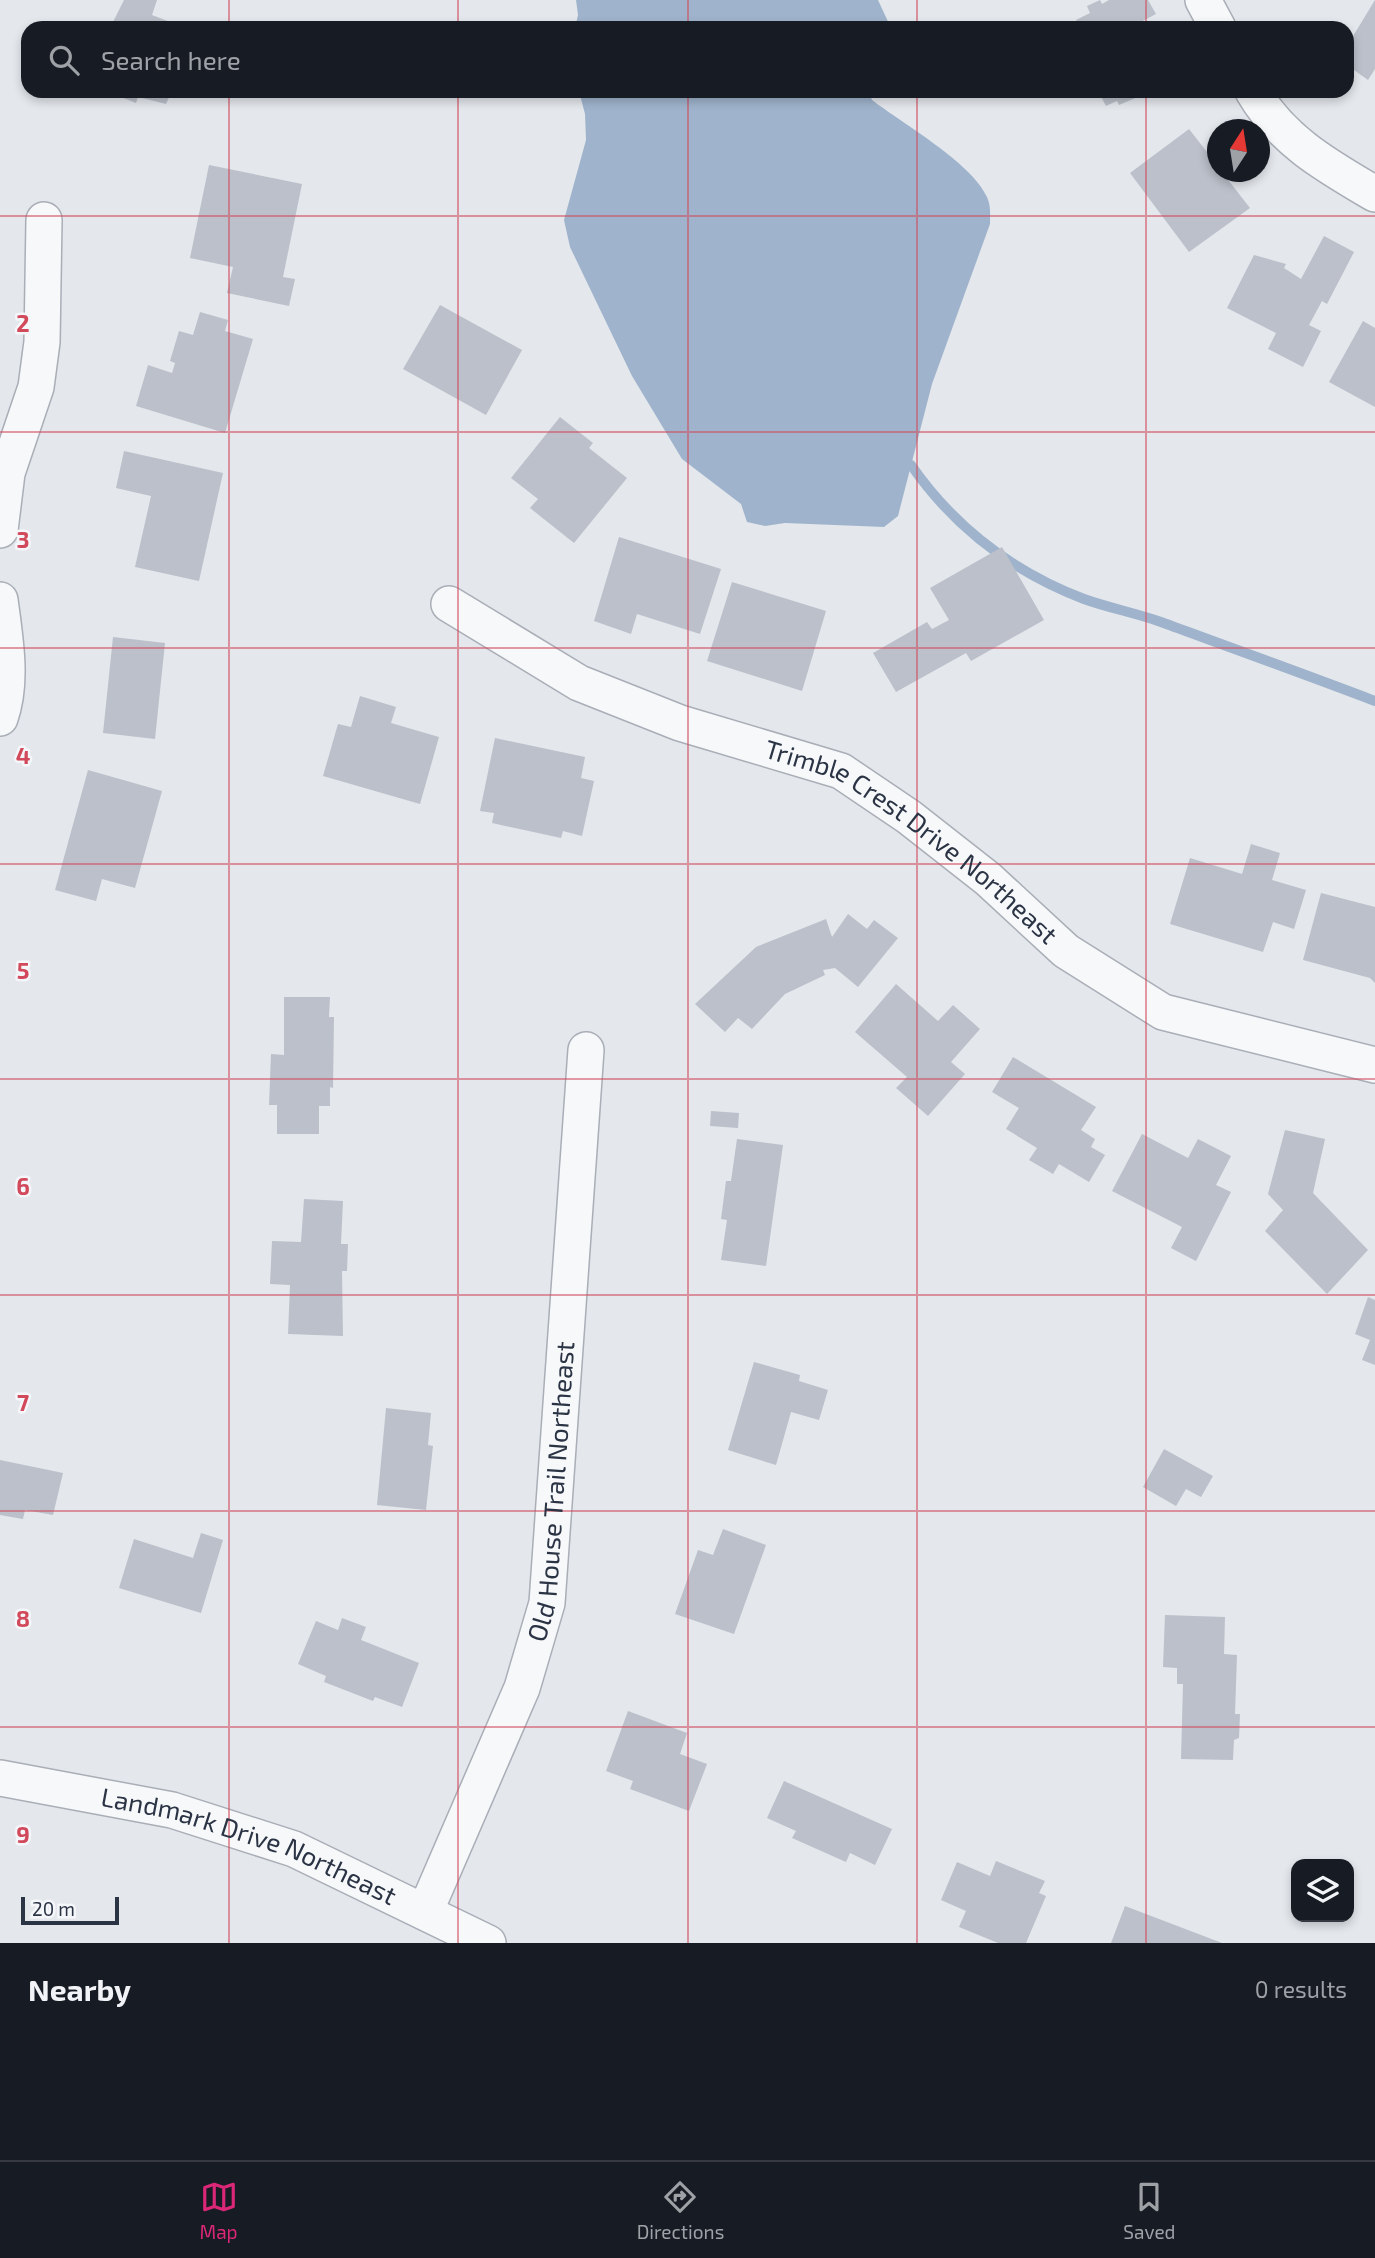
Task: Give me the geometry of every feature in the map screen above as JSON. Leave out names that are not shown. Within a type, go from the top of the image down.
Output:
[{"type":"street","points":[[1203,0],[1214,21]]},
{"type":"street","points":[[1257,98],[1272,121],[1292,141],[1375,194]]},
{"type":"street","points":[[0,530],[7,473],[36,387],[42,342],[44,220]]},
{"type":"street","points":[[0,600],[6,642],[6,702],[0,718]]},
{"type":"street","name":"Trimble Crest Drive Northeast","points":[[449,604],[579,683],[680,723],[841,771],[909,817],[978,872],[1066,951],[1163,1012],[1375,1065]]},
{"type":"street","name":"Old House Trail Northeast","points":[[425,1912],[522,1688],[547,1602],[586,1050]]},
{"type":"street","name":"Landmark Drive Northeast","points":[[0,1778],[172,1810],[293,1850],[488,1943]]},
{"type":"water","points":[[576,0],[878,0],[888,21],[577,21]]},
{"type":"water","points":[[581,98],[871,98],[952,157],[979,184],[988,200],[990,224],[932,384],[898,516],[884,527],[785,523],[765,526],[747,522],[741,504],[682,459],[632,376],[570,247],[564,220],[586,140],[585,114]]},
{"type":"building","points":[[124,0],[157,0],[152,15],[168,21],[114,21]]},
{"type":"building","points":[[1100,0],[1102,4],[1109,0],[1148,0],[1156,14],[1143,21],[1076,21],[1090,13],[1087,6]]},
{"type":"building","points":[[1375,0],[1375,69],[1368,80],[1354,70],[1354,34]]},
{"type":"building","points":[[124,98],[138,98],[136,103]]},
{"type":"building","points":[[142,98],[169,98],[166,104]]},
{"type":"building","points":[[1102,98],[1136,98],[1119,105],[1117,101],[1106,106]]},
{"type":"building","points":[[1189,129],[1207,152],[1207,182],[1230,182],[1250,208],[1189,252],[1130,173]]},
{"type":"building","points":[[209,165],[302,184],[283,277],[295,279],[289,306],[227,293],[233,267],[190,258]]},
{"type":"building","points":[[1324,236],[1354,252],[1327,304],[1322,301],[1309,325],[1321,331],[1303,367],[1268,349],[1276,333],[1227,308],[1254,255],[1286,264],[1284,268],[1301,279]]},
{"type":"building","points":[[440,305],[522,350],[486,415],[403,369]]},
{"type":"building","points":[[200,312],[228,320],[225,331],[253,339],[225,433],[136,406],[148,365],[172,373],[175,363],[170,361],[179,331],[193,335]]},
{"type":"building","points":[[1363,321],[1375,328],[1375,407],[1329,382]]},
{"type":"building","points":[[560,417],[593,443],[589,448],[627,478],[574,543],[530,508],[538,499],[511,478]]},
{"type":"building","points":[[124,451],[223,473],[199,581],[135,567],[151,496],[116,488]]},
{"type":"building","points":[[619,537],[721,569],[700,634],[637,614],[631,634],[594,621]]},
{"type":"building","points":[[1002,547],[1044,620],[971,661],[966,653],[896,692],[873,653],[927,622],[932,629],[949,620],[930,588]]},
{"type":"building","points":[[732,582],[826,611],[802,691],[707,661]]},
{"type":"building","points":[[113,637],[165,643],[155,739],[103,733]]},
{"type":"building","points":[[360,696],[396,707],[391,723],[439,737],[420,804],[323,776],[338,724],[351,727]]},
{"type":"building","points":[[495,738],[585,757],[581,778],[594,781],[582,836],[563,831],[561,838],[492,823],[494,813],[480,811]]},
{"type":"building","points":[[88,770],[162,791],[135,888],[102,879],[96,901],[55,890]]},
{"type":"building","points":[[1251,844],[1280,853],[1272,880],[1306,890],[1294,929],[1273,922],[1263,952],[1170,924],[1190,858],[1242,874]]},
{"type":"building","points":[[1321,893],[1375,907],[1375,983],[1370,978],[1303,960]]},
{"type":"building","points":[[848,914],[867,929],[874,920],[898,938],[858,987],[835,968],[823,970],[825,975],[785,994],[752,1029],[738,1018],[725,1032],[695,1004],[756,947],[826,919],[832,937]]},
{"type":"building","points":[[896,984],[938,1021],[953,1005],[980,1029],[951,1062],[965,1074],[928,1116],[896,1088],[907,1077],[855,1032]]},
{"type":"building","points":[[284,997],[330,997],[329,1017],[334,1017],[333,1088],[330,1087],[330,1106],[319,1106],[319,1134],[277,1134],[277,1105],[269,1105],[271,1054],[284,1055]]},
{"type":"building","points":[[1013,1057],[1096,1107],[1081,1130],[1095,1139],[1091,1147],[1105,1155],[1089,1182],[1059,1164],[1053,1174],[1029,1160],[1037,1148],[1006,1129],[1019,1108],[992,1092]]},
{"type":"building","points":[[711,1111],[739,1113],[738,1128],[710,1126]]},
{"type":"building","points":[[1285,1130],[1325,1139],[1313,1193],[1368,1250],[1327,1294],[1265,1231],[1283,1210],[1268,1194]]},
{"type":"building","points":[[1142,1134],[1188,1158],[1198,1139],[1231,1156],[1216,1185],[1231,1192],[1196,1261],[1171,1248],[1182,1227],[1112,1191]]},
{"type":"building","points":[[737,1139],[783,1145],[766,1266],[721,1260],[727,1220],[721,1219],[726,1181],[731,1181]]},
{"type":"building","points":[[304,1199],[343,1201],[341,1244],[348,1244],[347,1271],[342,1271],[343,1336],[288,1334],[290,1285],[270,1284],[272,1241],[301,1242]]},
{"type":"building","points":[[1368,1297],[1375,1300],[1375,1365],[1362,1360],[1370,1340],[1355,1334]]},
{"type":"building","points":[[754,1362],[800,1375],[799,1381],[828,1390],[819,1420],[791,1412],[776,1465],[728,1450]]},
{"type":"building","points":[[386,1408],[431,1413],[428,1445],[433,1446],[426,1510],[377,1505]]},
{"type":"building","points":[[1164,1449],[1213,1476],[1201,1497],[1186,1489],[1176,1506],[1143,1487]]},
{"type":"building","points":[[0,1460],[63,1473],[53,1515],[25,1510],[23,1519],[0,1515]]},
{"type":"building","points":[[723,1529],[766,1545],[734,1634],[675,1614],[698,1550],[713,1555]]},
{"type":"building","points":[[201,1533],[223,1540],[201,1613],[119,1588],[134,1539],[193,1558]]},
{"type":"building","points":[[1165,1615],[1225,1617],[1224,1654],[1237,1655],[1235,1714],[1240,1714],[1239,1738],[1234,1740],[1233,1760],[1181,1759],[1183,1684],[1177,1684],[1177,1668],[1163,1667]]},
{"type":"building","points":[[342,1618],[366,1627],[361,1640],[419,1663],[402,1707],[375,1697],[373,1701],[324,1682],[326,1676],[298,1664],[316,1621],[338,1630]]},
{"type":"building","points":[[628,1711],[687,1733],[680,1754],[707,1764],[689,1811],[630,1789],[633,1781],[606,1771]]},
{"type":"building","points":[[784,1781],[892,1829],[875,1865],[850,1853],[846,1862],[792,1838],[796,1831],[767,1818]]},
{"type":"building","points":[[996,1861],[1045,1881],[1039,1893],[1046,1896],[1026,1943],[998,1943],[959,1927],[966,1911],[941,1900],[957,1862],[990,1876]]},
{"type":"building","points":[[1125,1906],[1222,1943],[1111,1943]]},
{"type":"waterway","points":[[911,465],[928,488],[966,528],[987,546],[1033,576],[1084,599],[1161,622],[1375,701]]}]
